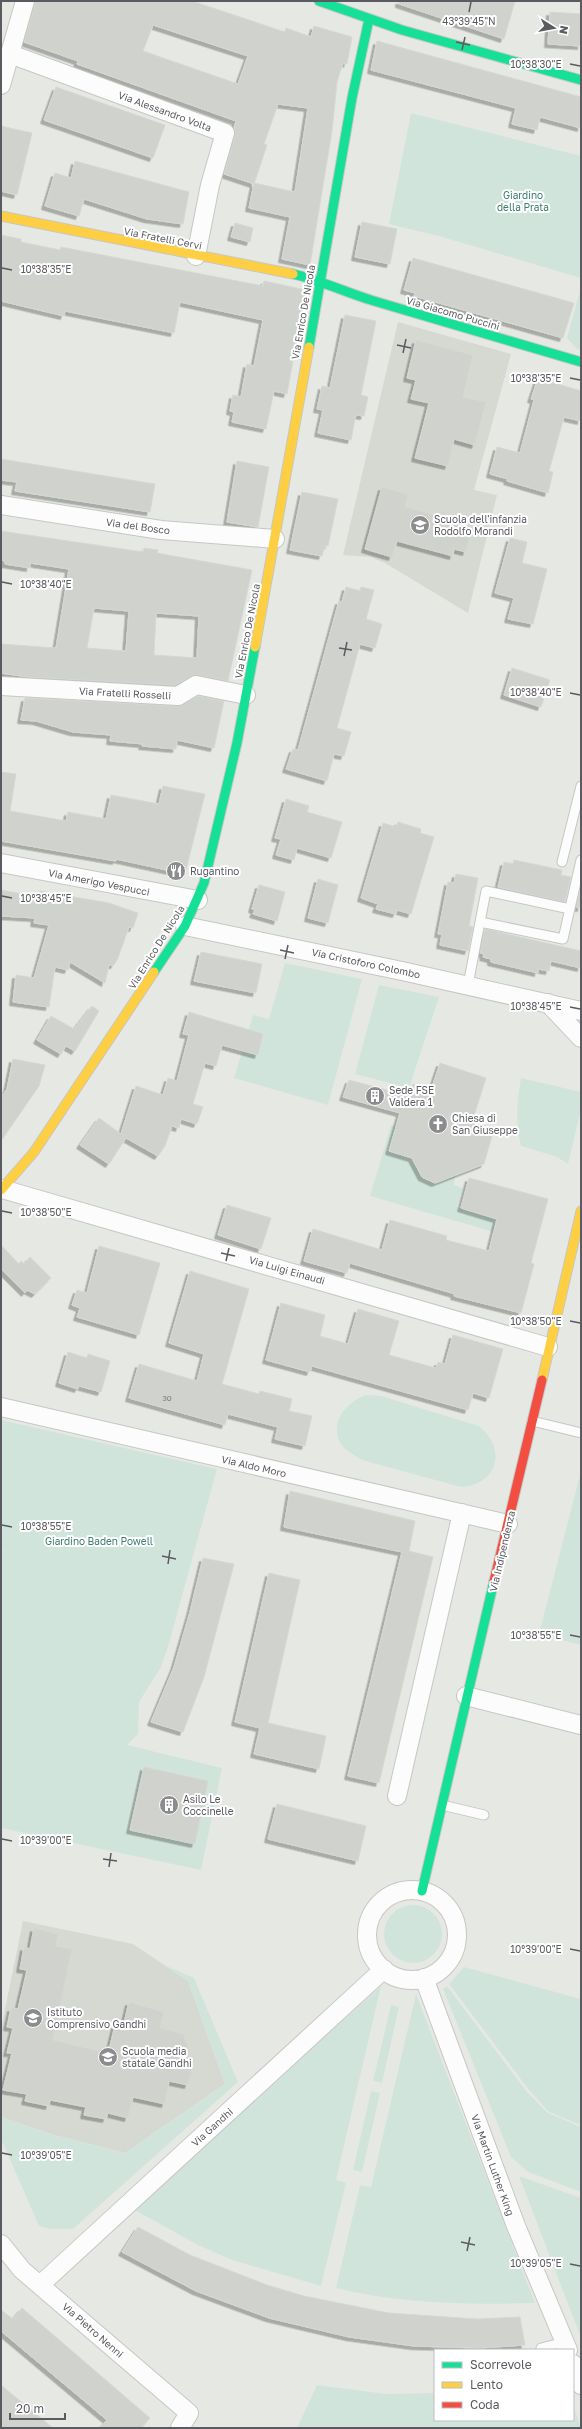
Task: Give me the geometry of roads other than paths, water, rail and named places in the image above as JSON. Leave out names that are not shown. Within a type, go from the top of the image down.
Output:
[{"type":"street","points":[[1,85],[25,1]]},
{"type":"street","points":[[319,1],[368,19],[484,54],[581,80]]},
{"type":"street","name":"Via Enrico De Nicola","points":[[2,1189],[30,1157],[54,1123],[185,926],[198,900],[213,851],[246,695],[275,539],[352,98],[368,19]]},
{"type":"street","name":"Via Alessandro Volta","points":[[10,54],[224,133],[210,185],[196,256]]},
{"type":"street","name":"Via Fratelli Cervi","points":[[1,216],[196,256],[298,275],[319,282]]},
{"type":"street","name":"Via Giacomo Puccini","points":[[319,282],[372,301],[581,362]]},
{"type":"street","name":"Via del Bosco","points":[[1,505],[160,530],[275,539]]},
{"type":"street","name":"Via Fratelli Rosselli","points":[[1,686],[178,696],[196,685],[246,695]]},
{"type":"street","name":"Via Amerigo Vespucci","points":[[1,863],[198,900]]},
{"type":"street","name":"Via Cristoforo Colombo","points":[[185,926],[581,1010]]},
{"type":"street","points":[[547,1002],[581,1038]]},
{"type":"street","name":"Via Luigi Einaudi","points":[[2,1189],[548,1347]]},
{"type":"street","name":"Via Indipendenza","points":[[422,1891],[440,1805],[508,1524],[548,1347],[581,1211]]},
{"type":"street","name":"Via Aldo Moro","points":[[1,1407],[508,1524]]},
{"type":"street","points":[[397,1796],[462,1513]]},
{"type":"street","points":[[466,1696],[581,1725]]},
{"type":"street","points":[[406,1890],[422,1891],[439,1899],[450,1910],[455,1922],[457,1938],[449,1960],[438,1971],[424,1978],[406,1979],[384,1969],[376,1960],[369,1945],[368,1932],[371,1919],[378,1907],[394,1894],[406,1890]]},
{"type":"street","name":"Via Gandhi","points":[[40,2285],[384,1969]]},
{"type":"street","name":"Via Martin Luther King","points":[[424,1978],[516,2226],[566,2346]]},
{"type":"street","name":"Via Pietro Nenni","points":[[1,2244],[13,2261],[189,2413],[180,2428]]},
{"type":"street","points":[[574,2367],[581,2385]]},
{"type":"lane","points":[[562,862],[581,786]]},
{"type":"lane","points":[[480,922],[563,939],[581,860]]},
{"type":"lane","points":[[468,985],[486,891],[570,908]]},
{"type":"lane","points":[[531,1421],[581,1433]]},
{"type":"lane","points":[[440,1805],[484,1814]]},
{"type":"lane","points":[[541,2348],[566,2346]]},
{"type":"place","name":"Scuola dell'infanzia Rodolfo Morandi","points":[[420,525]]},
{"type":"place","name":"Rugantino","points":[[176,871]]},
{"type":"place","name":"Sede FSE Valdera 1","points":[[375,1096]]},
{"type":"place","name":"Chiesa di San Giuseppe","points":[[438,1124]]},
{"type":"place","name":"Asilo Le Coccinelle","points":[[169,1805]]},
{"type":"place","name":"Istituto Comprensivo Gandhi","points":[[33,2018]]},
{"type":"place","name":"Scuola media statale Gandhi","points":[[108,2057]]},
{"type":"park label","name":"Giardino della Prata","points":[[523,200]]},
{"type":"park label","name":"Giardino Baden Powell","points":[[99,1541]]}]
